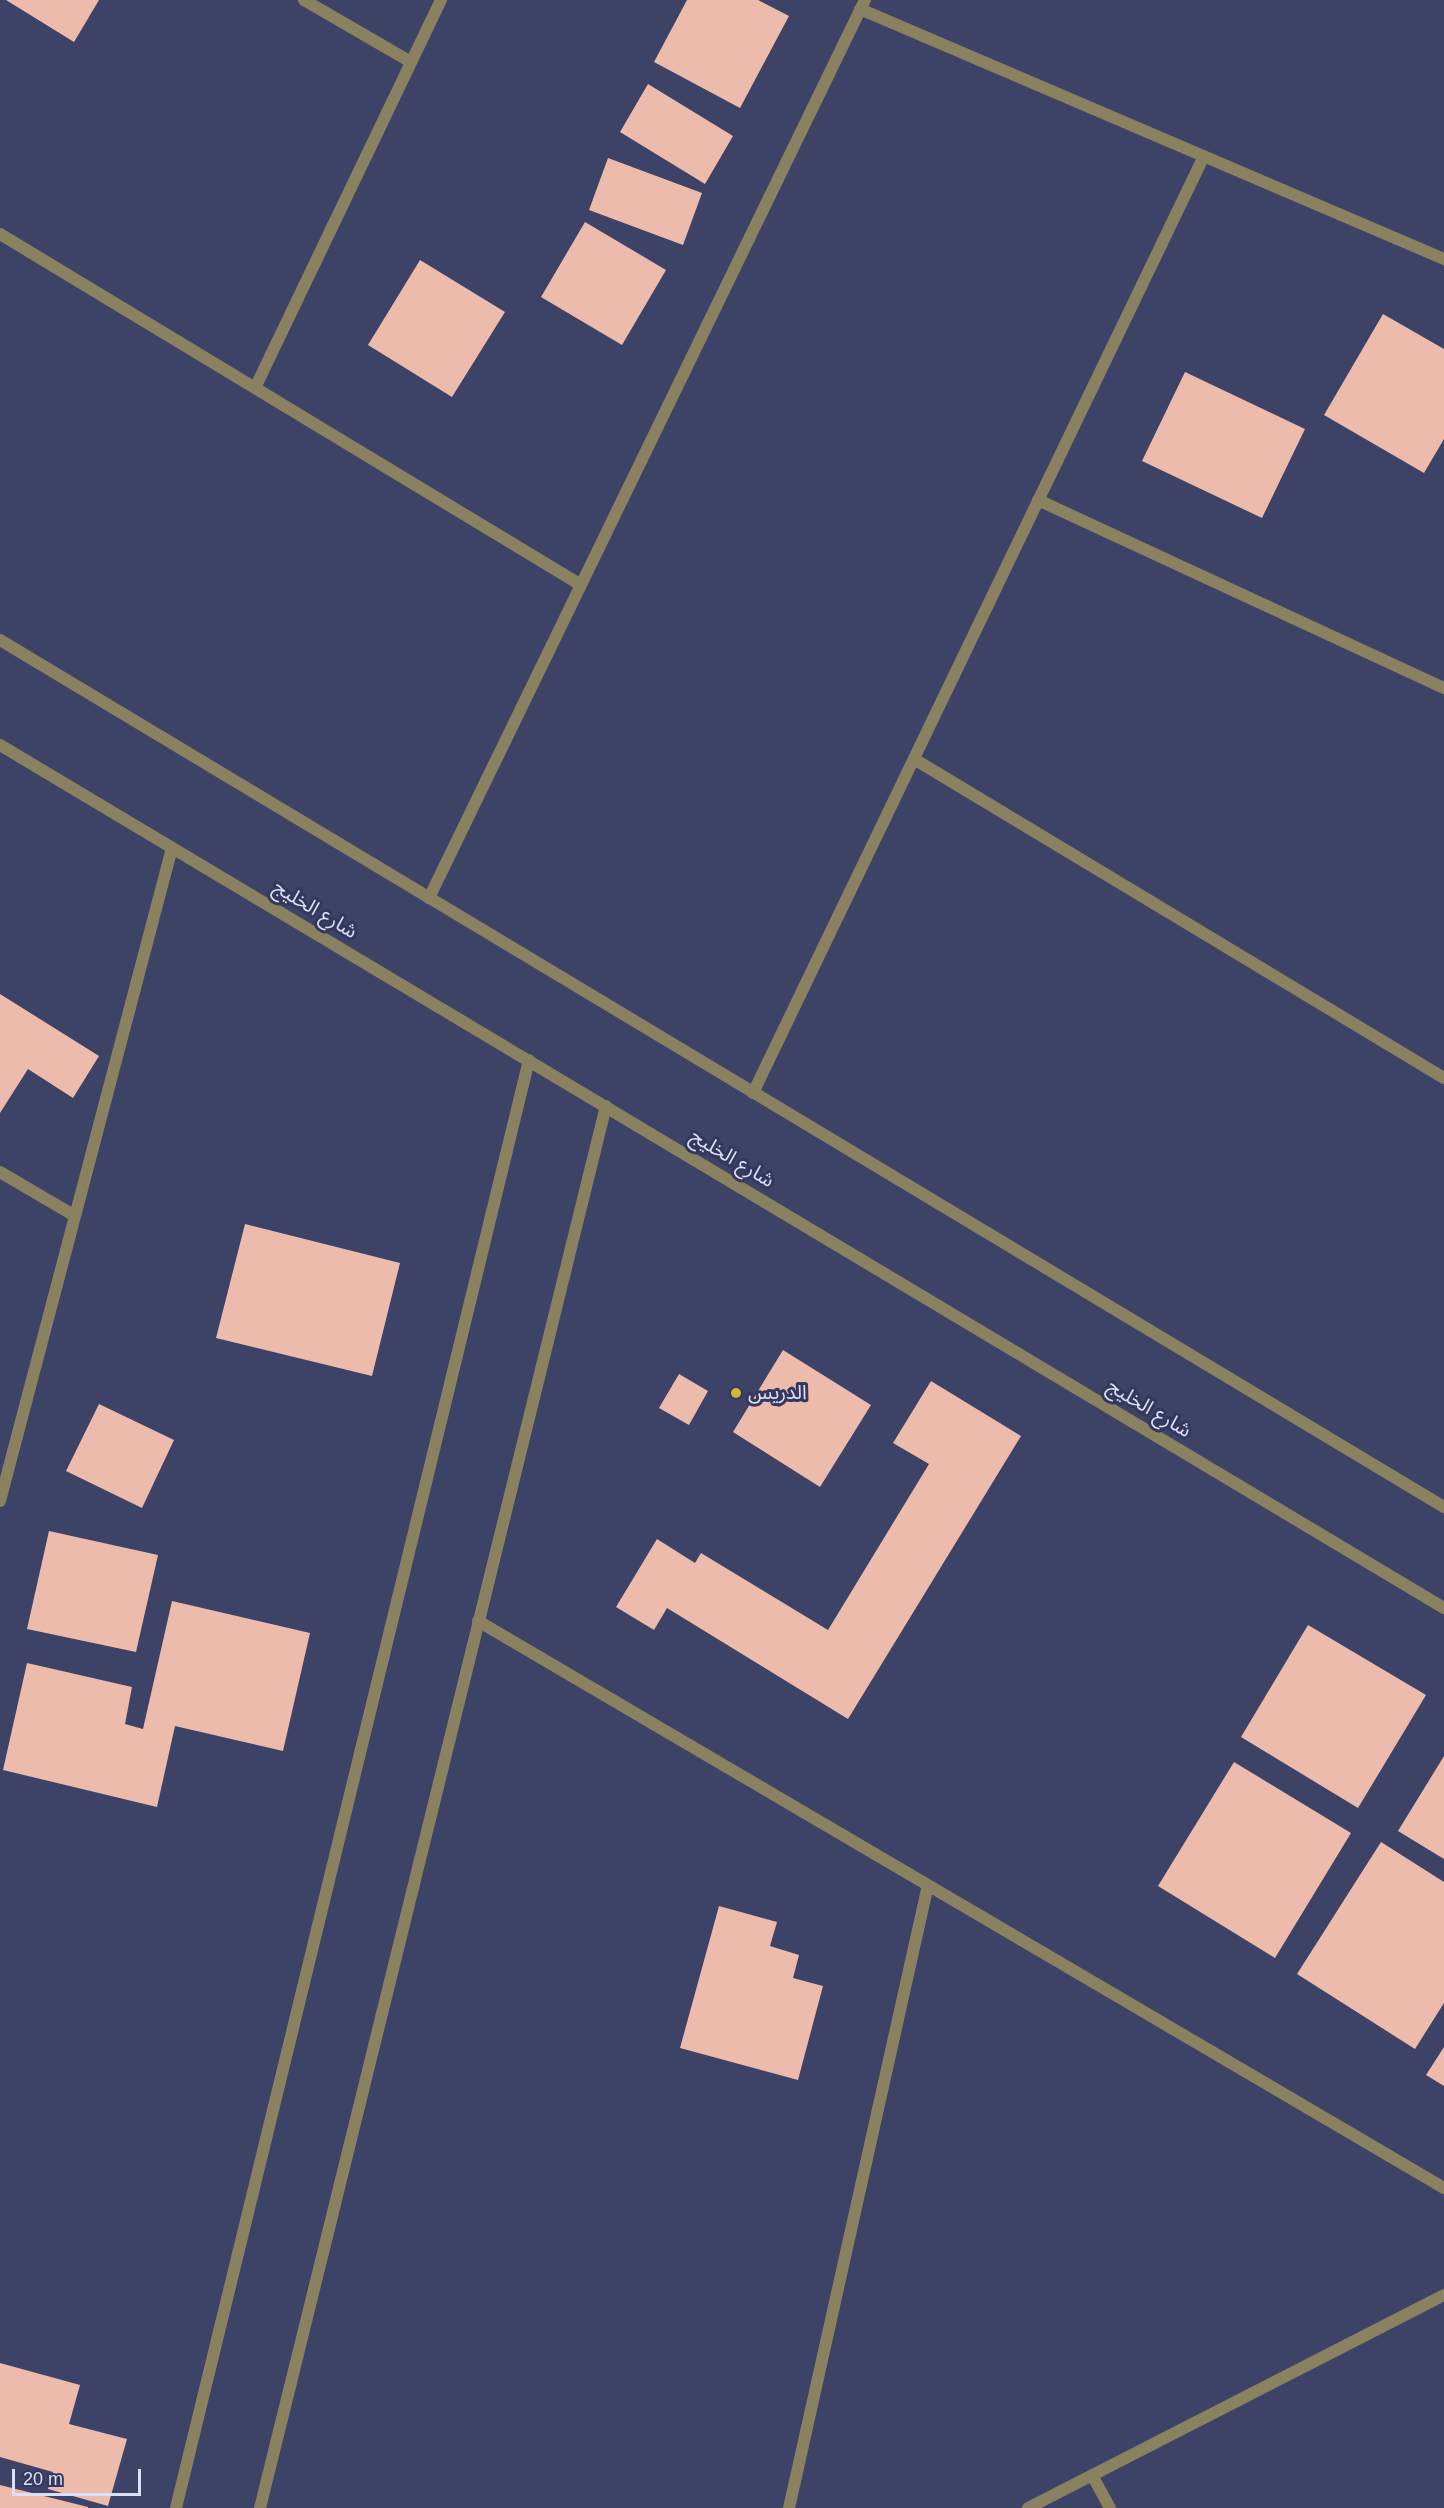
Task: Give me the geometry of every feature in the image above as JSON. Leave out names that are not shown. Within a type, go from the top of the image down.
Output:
[{"type":"street","points":[[304,0],[411,62]]},
{"type":"street","points":[[255,388],[441,0]]},
{"type":"street","points":[[429,898],[863,4],[1204,156],[1444,259]]},
{"type":"street","points":[[753,1093],[1204,156]]},
{"type":"street","points":[[0,234],[581,585]]},
{"type":"street","points":[[1038,500],[1444,688]]},
{"type":"street","points":[[0,640],[1444,1507]]},
{"type":"street","name":"شارع الخليج","points":[[0,745],[1444,1608]]},
{"type":"street","points":[[914,759],[1444,1076]]},
{"type":"street","points":[[0,1501],[172,848]]},
{"type":"street","points":[[176,2508],[529,1060]]},
{"type":"street","points":[[260,2508],[606,1106]]},
{"type":"street","points":[[0,1172],[75,1216]]},
{"type":"street","points":[[478,1621],[1444,2188]]},
{"type":"street","points":[[789,2508],[928,1885]]},
{"type":"street","points":[[1028,2508],[1444,2295]]},
{"type":"street","points":[[1092,2475],[1110,2508]]},
{"type":"building","points":[[6,0],[99,0],[74,42]]},
{"type":"building","points":[[687,0],[758,0],[789,16],[740,108],[654,62]]},
{"type":"building","points":[[648,84],[733,136],[705,184],[620,132]]},
{"type":"building","points":[[608,158],[702,193],[683,245],[589,210]]},
{"type":"building","points":[[585,222],[666,270],[622,345],[541,297]]},
{"type":"building","points":[[420,260],[505,312],[452,397],[368,345]]},
{"type":"building","points":[[1383,314],[1444,349],[1444,439],[1424,473],[1324,415]]},
{"type":"building","points":[[1185,372],[1305,429],[1262,518],[1142,461]]},
{"type":"building","points":[[0,994],[99,1056],[73,1098],[28,1069],[0,1113]]},
{"type":"building","points":[[245,1224],[400,1263],[372,1376],[216,1338]]},
{"type":"building","points":[[783,1350],[871,1405],[820,1487],[733,1432]]},
{"type":"building","points":[[679,1374],[708,1391],[689,1425],[659,1408]]},
{"type":"building","points":[[931,1381],[1021,1436],[848,1719],[667,1608],[654,1630],[616,1607],[657,1539],[695,1563],[701,1553],[828,1630],[929,1464],[893,1443]]},
{"type":"building","points":[[99,1404],[174,1440],[142,1508],[66,1471]]},
{"type":"building","points":[[49,1531],[158,1555],[136,1652],[27,1629]]},
{"type":"building","points":[[172,1601],[310,1633],[283,1751],[175,1726],[157,1807],[3,1770],[27,1663],[132,1687],[125,1724],[143,1729]]},
{"type":"building","points":[[1308,1625],[1426,1695],[1358,1808],[1241,1737]]},
{"type":"building","points":[[1444,1756],[1444,1859],[1398,1831]]},
{"type":"building","points":[[1234,1762],[1351,1833],[1275,1958],[1158,1886]]},
{"type":"building","points":[[1381,1842],[1444,1882],[1444,2003],[1415,2049],[1297,1974]]},
{"type":"building","points":[[719,1906],[777,1922],[770,1946],[799,1955],[793,1978],[823,1986],[798,2080],[680,2048]]},
{"type":"building","points":[[1444,2047],[1444,2086],[1426,2075]]},
{"type":"building","points":[[0,2363],[80,2385],[69,2424],[127,2439],[108,2506],[48,2489],[53,2472],[0,2457]]},
{"type":"building","points":[[0,2485],[88,2507],[88,2508],[0,2508]]},
{"type":"place","name":"الدريس","points":[[736,1393]]}]
